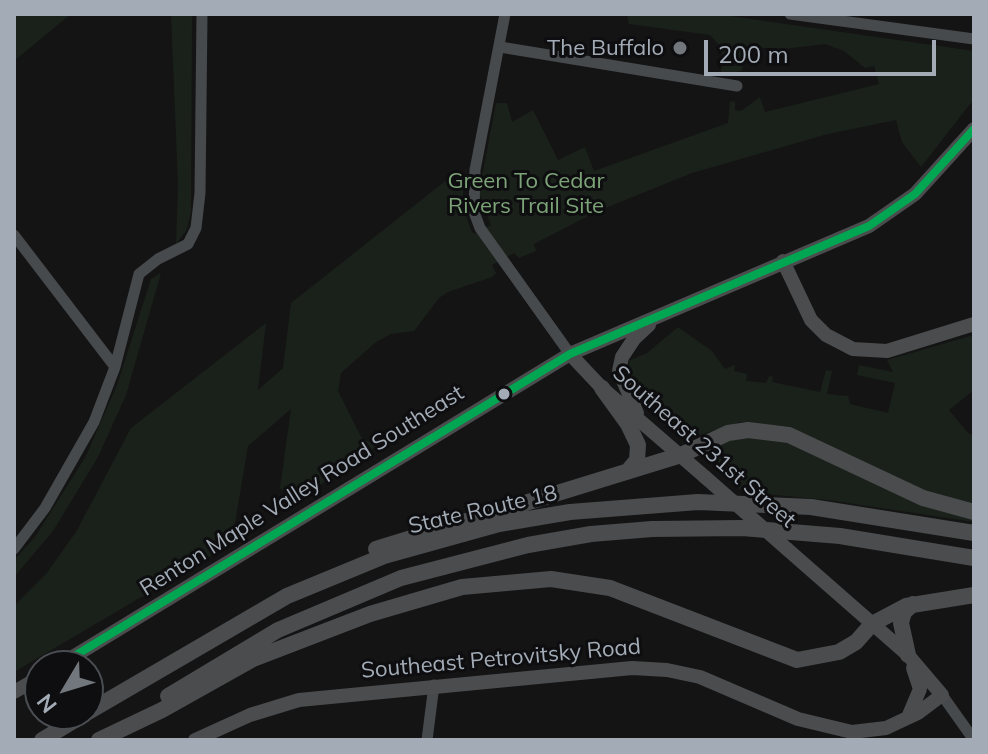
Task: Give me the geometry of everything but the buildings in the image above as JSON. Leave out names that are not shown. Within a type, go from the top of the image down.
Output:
[{"type":"highway","points":[[602,388],[628,424],[638,445],[637,460],[627,472]]},
{"type":"highway","points":[[209,639],[312,577],[366,552],[415,534],[681,455],[728,433],[777,431],[923,498],[974,512]]},
{"type":"highway","name":"State Route 18","points":[[104,703],[287,596],[384,556],[499,524],[570,512],[698,502],[846,511],[974,533]]},
{"type":"highway","name":"State Route 18","points":[[98,740],[244,648],[291,624],[401,578],[528,545],[652,529],[742,528],[840,536],[974,558]]},
{"type":"highway","points":[[98,740],[162,710],[253,659],[370,614],[462,587],[551,579],[610,588],[797,660],[839,652],[856,642],[872,624],[913,604],[974,595]]},
{"type":"highway","points":[[908,655],[901,623],[904,612],[913,604]]},
{"type":"main road","name":"Renton Maple Valley Road Southeast","points":[[84,650],[570,354],[783,261],[840,240],[898,208],[941,170],[974,129]]},
{"type":"main road","points":[[783,261],[811,320],[826,335],[853,349],[877,351],[900,348],[974,324]]},
{"type":"main road","points":[[643,424],[620,380],[620,364],[634,339],[660,315]]},
{"type":"main road","name":"Southeast 231st Street","points":[[570,354],[602,388],[908,655],[942,695]]},
{"type":"main road","points":[[891,640],[913,667],[919,683],[918,700],[903,721]]},
{"type":"main road","name":"Southeast Petrovitsky Road","points":[[195,740],[250,715],[299,700],[632,668],[667,670],[719,683],[798,719],[831,729],[878,731],[903,721],[942,695]]},
{"type":"street","points":[[14,549],[65,476],[94,422],[115,367],[139,274],[158,259],[188,244],[196,228],[200,193],[202,14]]},
{"type":"street","name":"Southeast 231st Street","points":[[505,14],[475,170],[474,212],[480,228],[570,354]]},
{"type":"street","points":[[790,14],[974,39]]},
{"type":"street","points":[[500,47],[737,86]]},
{"type":"street","points":[[14,235],[115,367]]},
{"type":"street","points":[[427,740],[434,685]]},
{"type":"street","points":[[942,695],[974,740]]},
{"type":"green space","points":[[14,14],[71,14],[14,61]]},
{"type":"green space","points":[[171,14],[192,14],[191,212],[186,231],[176,244],[178,185]]},
{"type":"green space","name":"Green To Cedar Rivers Trail Site","points":[[627,14],[716,14],[974,51],[974,99],[921,167],[902,142],[896,120],[828,134],[692,173],[598,211],[534,244],[536,251],[519,258],[514,253],[492,265],[496,273],[492,277],[448,292],[439,298],[414,331],[391,334],[376,342],[341,373],[338,391],[361,437],[369,442],[392,434],[390,439],[345,465],[303,499],[294,501],[280,488],[291,409],[248,446],[232,541],[228,546],[51,650],[24,650],[24,666],[14,672],[14,606],[46,574],[76,532],[131,428],[266,323],[258,390],[283,368],[291,303],[458,171],[457,191],[463,188],[463,207],[471,230],[474,234],[491,225],[479,192],[496,103],[507,103],[512,122],[533,110],[558,160],[585,147],[594,171],[728,123],[730,102],[735,101],[735,110],[741,111],[760,97],[765,112],[879,84],[874,66],[865,68],[844,51],[825,44],[776,50],[753,46],[751,54],[744,54],[742,71],[721,74],[722,48],[710,35],[629,24]]},
{"type":"green space","points":[[161,273],[126,395],[98,457],[53,531],[14,577],[14,560],[35,537],[86,456],[117,385],[151,279]]},
{"type":"green space","points":[[678,327],[712,351],[725,369],[735,365],[734,371],[747,374],[746,381],[766,383],[769,376],[773,377],[772,382],[820,392],[826,370],[832,371],[827,394],[848,396],[850,404],[888,413],[895,383],[857,375],[859,365],[893,372],[887,360],[974,335],[974,390],[949,410],[968,433],[974,435],[974,508],[935,496],[791,427],[740,422],[700,435],[681,431],[643,395],[631,379],[628,365],[630,360],[647,353]]},
{"type":"green space","points":[[774,436],[974,517],[974,522],[828,500],[743,492],[702,455],[704,449],[742,437]]},
{"type":"transit line","points":[[84,650],[570,354],[869,226],[915,194],[974,129]]},
{"type":"place","name":"The Buffalo","points":[[680,48]]}]
